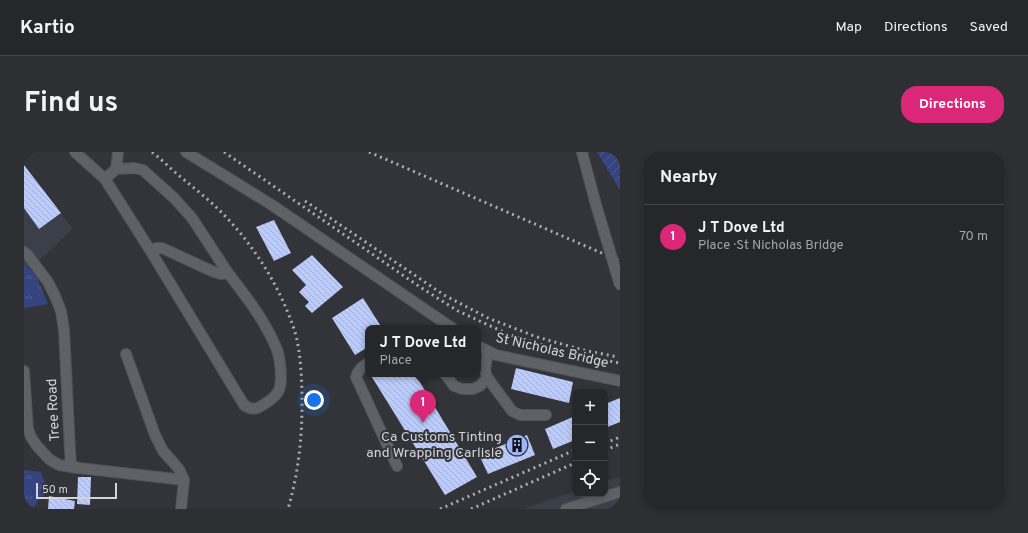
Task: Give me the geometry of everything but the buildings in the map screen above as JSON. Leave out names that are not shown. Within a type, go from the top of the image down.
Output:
[{"type":"street","points":[[75,152],[104,179],[150,250],[244,405],[255,409],[263,406],[274,398],[279,390],[281,380],[276,346],[252,304],[228,273],[192,218],[174,198],[143,170],[134,168],[116,169],[104,179]]},
{"type":"street","points":[[116,169],[118,152]]},
{"type":"street","points":[[186,152],[272,205],[448,325]]},
{"type":"street","points":[[582,152],[620,285]]},
{"type":"street","points":[[150,250],[162,248],[214,272],[221,274],[228,273]]},
{"type":"street","name":"Tree Road","points":[[25,251],[48,282],[61,311],[64,330],[70,460],[72,465],[79,468]]},
{"type":"street","name":"St Nicholas Bridge","points":[[481,348],[492,353],[620,381]]},
{"type":"street","points":[[492,353],[485,370],[487,378],[512,411],[520,415],[546,415]]},
{"type":"street","points":[[126,354],[155,435],[163,451],[179,469],[184,480],[181,509]]},
{"type":"street","points":[[365,365],[360,369],[356,377],[397,466]]},
{"type":"street","points":[[24,371],[28,429],[37,446],[49,459],[58,465],[184,480]]},
{"type":"street","points":[[447,377],[454,386],[462,389],[472,389],[480,386],[487,378]]},
{"type":"street","points":[[566,509],[620,492]]},
{"type":"shaded area","points":[[24,166],[73,229],[30,269],[24,265]]},
{"type":"shaded area","points":[[620,477],[620,509],[524,509],[572,492],[572,497],[608,497],[608,480]]},
{"type":"green space","points":[[597,152],[620,152],[620,190]]},
{"type":"green space","points":[[24,264],[36,275],[48,304],[24,308]]},
{"type":"green space","points":[[24,470],[41,472],[48,492],[40,498],[33,509],[24,509]]},
{"type":"railway","points":[[152,152],[215,206],[248,242],[274,282],[293,326],[301,365],[302,423],[299,458],[288,509]]},
{"type":"railway","points":[[224,152],[420,287],[458,311],[510,335],[571,354],[620,363]]},
{"type":"railway","points":[[369,152],[620,261]]},
{"type":"railway","points":[[305,201],[444,295],[488,318],[537,337],[583,350],[618,357]]},
{"type":"railway","points":[[608,442],[620,437]]},
{"type":"railway","points":[[608,449],[620,444]]},
{"type":"railway","points":[[440,509],[572,451]]},
{"type":"railway","points":[[471,509],[572,464]]},
{"type":"place","name":"J T Dove Ltd","points":[[423,423]]},
{"type":"place","name":"Ca Customs Tinting and Wrapping Carlisle","points":[[517,445]]}]
